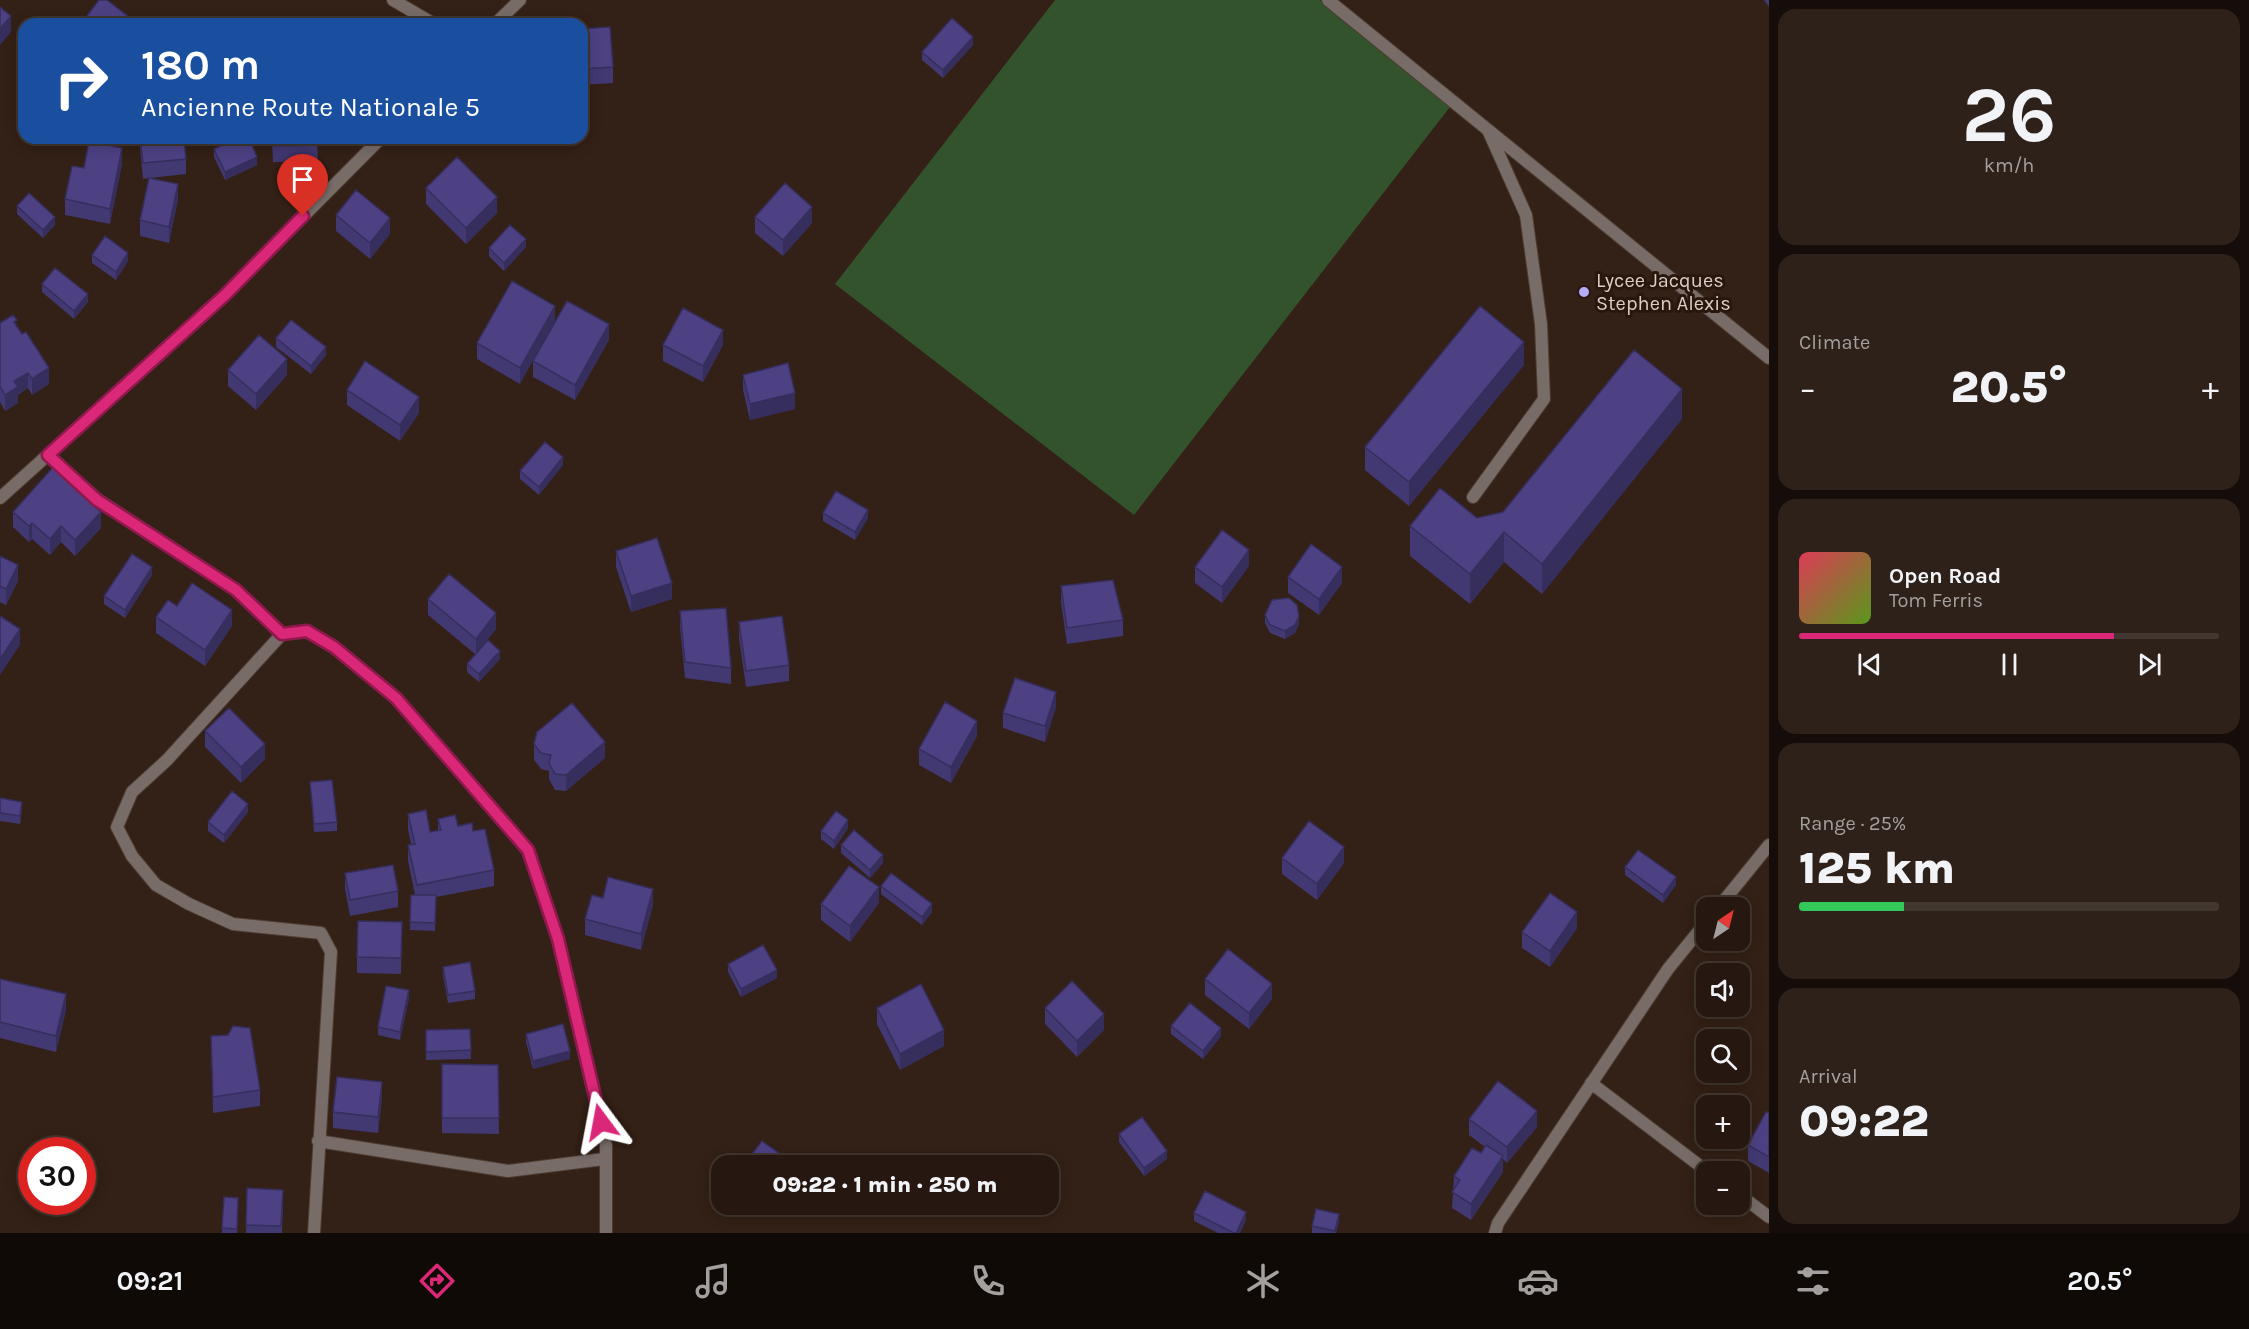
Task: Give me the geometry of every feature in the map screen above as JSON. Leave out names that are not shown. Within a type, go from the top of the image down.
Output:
[{"type":"street","points":[[393,0],[424,18]]},
{"type":"street","points":[[501,18],[520,0]]},
{"type":"street","points":[[1328,0],[1769,358]]},
{"type":"street","points":[[1473,497],[1544,399],[1541,324],[1526,215],[1488,130]]},
{"type":"street","points":[[0,498],[225,295],[375,144]]},
{"type":"street","points":[[48,455],[97,500],[236,590],[282,634]]},
{"type":"street","points":[[314,1233],[331,952],[321,933],[233,924],[189,904],[156,885],[132,856],[117,827],[132,792],[167,760],[282,634],[307,631],[334,647],[396,698],[528,850],[558,939],[606,1145],[604,1159],[606,1233]]},
{"type":"street","points":[[1727,897],[1769,845]]},
{"type":"street","points":[[1494,1233],[1498,1223],[1668,969],[1696,935]]},
{"type":"street","points":[[1591,1083],[1696,1163]]},
{"type":"street","points":[[318,1141],[508,1171],[604,1159]]},
{"type":"street","points":[[1750,1203],[1769,1217]]},
{"type":"green space","points":[[1055,0],[1320,0],[1453,103],[1134,515],[835,284]]},
{"type":"building","points":[[99,0],[107,0],[130,18],[86,18]]},
{"type":"building","points":[[0,7],[11,16],[0,29]]},
{"type":"building","points":[[952,18],[973,37],[943,70],[922,52]]},
{"type":"building","points":[[610,27],[613,67],[588,69],[588,29]]},
{"type":"building","points":[[88,144],[122,148],[110,209],[65,199],[72,166],[84,168]]},
{"type":"building","points":[[141,144],[185,144],[186,159],[143,163]]},
{"type":"building","points":[[225,144],[252,144],[257,157],[225,172],[214,149]]},
{"type":"building","points":[[273,144],[318,145],[273,146]]},
{"type":"building","points":[[457,157],[497,197],[466,228],[426,188]]},
{"type":"building","points":[[149,178],[178,184],[169,227],[140,220]]},
{"type":"building","points":[[785,183],[812,207],[783,240],[755,217]]},
{"type":"building","points":[[356,190],[390,218],[370,243],[336,215]]},
{"type":"building","points":[[29,193],[55,217],[43,230],[17,206]]},
{"type":"building","points":[[510,225],[526,239],[504,263],[489,248]]},
{"type":"building","points":[[105,236],[128,253],[116,272],[92,255]]},
{"type":"building","points":[[55,268],[88,294],[74,311],[42,284]]},
{"type":"building","points":[[512,281],[555,306],[520,368],[477,343]]},
{"type":"building","points":[[567,301],[609,324],[575,385],[533,361]]},
{"type":"building","points":[[1480,306],[1524,342],[1409,482],[1365,447]]},
{"type":"building","points":[[683,308],[723,330],[703,366],[663,345]]},
{"type":"building","points":[[13,315],[17,320],[14,322],[22,334],[26,332],[49,368],[32,379],[28,373],[14,381],[18,387],[5,395],[0,386],[0,323]]},
{"type":"building","points":[[291,320],[326,347],[311,366],[276,338]]},
{"type":"building","points":[[259,335],[287,359],[256,394],[228,370]]},
{"type":"building","points":[[1634,350],[1682,389],[1542,564],[1504,532],[1470,574],[1410,526],[1440,488],[1477,518],[1503,512]]},
{"type":"building","points":[[365,361],[419,397],[400,425],[347,390]]},
{"type":"building","points":[[788,363],[795,393],[750,404],[743,375]]},
{"type":"building","points":[[545,442],[563,457],[539,487],[520,471]]},
{"type":"building","points":[[55,465],[92,498],[90,503],[101,512],[75,540],[61,526],[50,539],[32,523],[29,526],[13,512]]},
{"type":"building","points":[[836,491],[868,510],[855,532],[823,513]]},
{"type":"building","points":[[1222,530],[1249,550],[1222,587],[1195,567]]},
{"type":"building","points":[[657,538],[672,583],[631,596],[616,551]]},
{"type":"building","points":[[1311,544],[1342,567],[1319,599],[1288,577]]},
{"type":"building","points":[[132,554],[152,567],[125,610],[104,596]]},
{"type":"building","points":[[0,556],[18,565],[6,589],[0,586]]},
{"type":"building","points":[[449,574],[496,613],[476,639],[428,599]]},
{"type":"building","points":[[1113,580],[1123,620],[1067,628],[1061,586]]},
{"type":"building","points":[[192,583],[232,610],[205,650],[156,617],[168,600],[177,606]]},
{"type":"building","points":[[1289,598],[1297,605],[1299,616],[1295,625],[1285,631],[1270,625],[1265,615],[1272,600]]},
{"type":"building","points":[[726,608],[731,668],[685,662],[680,611]]},
{"type":"building","points":[[0,616],[20,629],[0,659]]},
{"type":"building","points":[[782,616],[789,665],[746,671],[739,622]]},
{"type":"building","points":[[488,640],[500,651],[479,674],[467,664]]},
{"type":"building","points":[[1015,678],[1056,692],[1045,726],[1003,713]]},
{"type":"building","points":[[945,702],[977,721],[951,767],[919,749]]},
{"type":"building","points":[[572,703],[605,742],[566,775],[555,774],[549,763],[551,755],[541,753],[534,744],[537,732]]},
{"type":"building","points":[[229,708],[265,744],[241,767],[205,731]]},
{"type":"building","points":[[332,780],[337,822],[314,824],[310,782]]},
{"type":"building","points":[[232,791],[248,804],[224,835],[208,822]]},
{"type":"building","points":[[0,798],[22,802],[20,816],[0,813]]},
{"type":"building","points":[[426,810],[430,832],[441,830],[438,819],[455,815],[458,826],[472,823],[473,831],[485,829],[494,870],[417,885],[408,845],[415,844],[408,814]]},
{"type":"building","points":[[836,811],[848,820],[834,841],[821,831]]},
{"type":"building","points":[[1309,821],[1344,847],[1317,884],[1282,858]]},
{"type":"building","points":[[854,830],[883,855],[870,870],[841,845]]},
{"type":"building","points":[[1638,850],[1676,877],[1663,895],[1625,867]]},
{"type":"building","points":[[393,865],[398,891],[350,900],[345,873]]},
{"type":"building","points":[[849,866],[879,887],[850,926],[821,904]]},
{"type":"building","points":[[891,873],[932,904],[922,917],[881,886]]},
{"type":"building","points":[[608,877],[653,889],[641,934],[585,919],[592,895],[603,898]]},
{"type":"building","points":[[1550,893],[1577,912],[1550,951],[1522,932]]},
{"type":"building","points":[[411,895],[436,895],[435,923],[410,922]]},
{"type":"building","points":[[358,921],[402,922],[401,958],[357,957]]},
{"type":"building","points":[[763,945],[777,970],[741,989],[728,964]]},
{"type":"building","points":[[1228,949],[1272,984],[1249,1013],[1205,979]]},
{"type":"building","points":[[470,962],[475,991],[448,995],[443,967]]},
{"type":"building","points":[[0,979],[66,994],[56,1036],[0,1022]]},
{"type":"building","points":[[1072,981],[1104,1014],[1077,1041],[1045,1008]]},
{"type":"building","points":[[921,984],[944,1030],[900,1054],[877,1008]]},
{"type":"building","points":[[386,986],[409,990],[400,1032],[378,1027]]},
{"type":"building","points":[[1190,1003],[1221,1028],[1203,1051],[1171,1026]]},
{"type":"building","points":[[563,1024],[570,1051],[533,1061],[526,1034]]},
{"type":"building","points":[[233,1026],[250,1028],[260,1090],[213,1097],[211,1036],[228,1035]]},
{"type":"building","points":[[470,1029],[471,1050],[426,1052],[426,1030]]},
{"type":"building","points":[[442,1064],[498,1065],[499,1118],[442,1118]]},
{"type":"building","points":[[337,1077],[382,1082],[378,1117],[333,1112]]},
{"type":"building","points":[[1498,1081],[1537,1111],[1507,1147],[1469,1119]]},
{"type":"building","points":[[1766,1112],[1769,1113],[1769,1157],[1750,1146],[1750,1141]]},
{"type":"building","points":[[1142,1117],[1167,1151],[1144,1168],[1119,1134]]},
{"type":"building","points":[[762,1141],[782,1155],[751,1155]]},
{"type":"building","points":[[1486,1145],[1503,1156],[1471,1204],[1452,1192],[1460,1180],[1454,1176],[1472,1148],[1481,1153]]},
{"type":"building","points":[[247,1188],[283,1190],[281,1226],[246,1225]]},
{"type":"building","points":[[1205,1191],[1246,1212],[1236,1233],[1194,1213]]},
{"type":"building","points":[[224,1197],[238,1198],[237,1229],[222,1228]]},
{"type":"building","points":[[1316,1209],[1339,1214],[1335,1231],[1312,1226]]},
{"type":"place","name":"Lycee Jacques Stephen Alexis","points":[[1584,292]]},
{"type":"route","points":[[303,216],[225,295],[48,455],[97,500],[236,590],[282,634],[307,631],[334,647],[396,698],[528,850],[558,939],[601,1122]]}]
